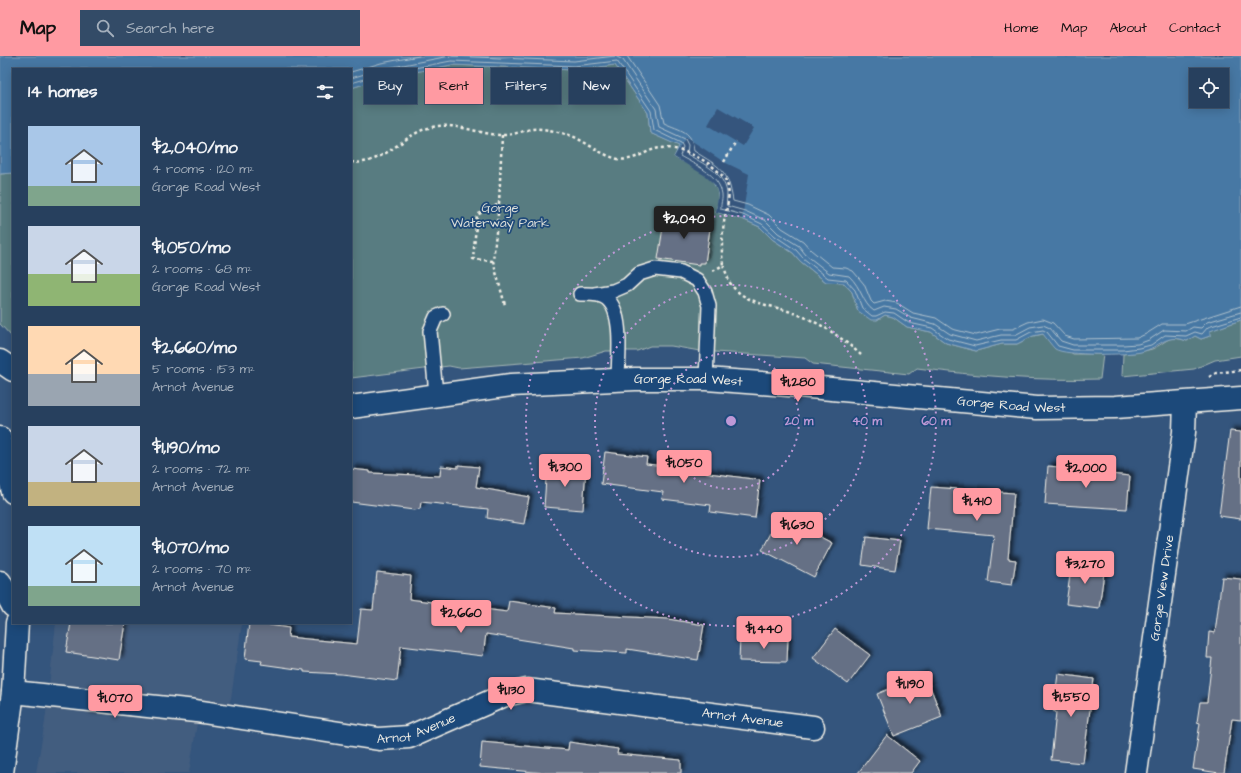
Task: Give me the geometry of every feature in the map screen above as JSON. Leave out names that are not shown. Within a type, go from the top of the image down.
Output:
[{"type":"street","points":[[0,361],[12,369]]},
{"type":"street","name":"Gorge Road West","points":[[352,407],[436,394],[511,385],[618,379],[706,379],[1037,408],[1078,408],[1185,403],[1241,398]]},
{"type":"street","name":"Gorge View Drive","points":[[1136,773],[1184,432],[1185,403]]},
{"type":"street","points":[[0,438],[9,479]]},
{"type":"street","points":[[0,582],[12,604]]},
{"type":"street","points":[[2,773],[13,692],[17,624]]},
{"type":"street","name":"Arnot Avenue","points":[[13,692],[196,711],[379,739],[409,737],[505,695],[527,690],[814,727]]},
{"type":"lane","points":[[580,294],[595,294],[613,291],[627,285],[639,274],[655,268],[681,272],[697,280],[705,292],[709,306],[706,379]]},
{"type":"lane","points":[[595,294],[607,298],[615,308],[618,322],[618,379]]},
{"type":"lane","points":[[436,394],[430,331],[436,317],[443,314]]},
{"type":"path","points":[[352,162],[360,163],[372,161],[418,132],[432,127],[451,126],[502,135],[534,129],[552,130],[570,136],[618,159],[633,159],[654,149],[687,151],[719,173],[726,181],[729,191],[721,251],[723,264],[732,286],[741,294],[758,303],[790,312],[825,327],[849,344],[861,355]]},
{"type":"path","points":[[502,135],[499,204],[493,261],[505,304]]},
{"type":"path","points":[[724,162],[736,141]]},
{"type":"path","points":[[493,261],[473,260],[477,215],[499,204]]},
{"type":"path","points":[[697,280],[723,264]]},
{"type":"shaded area","points":[[56,624],[242,624],[231,698],[220,727],[197,723],[189,773],[36,773],[45,722]]},
{"type":"green space","name":"Gorge Waterway Park","points":[[451,65],[525,68],[491,68],[491,104],[561,104],[561,69],[569,70],[569,104],[625,104],[625,80],[648,113],[650,133],[680,146],[674,157],[700,171],[712,181],[718,194],[716,212],[742,219],[760,227],[772,239],[793,253],[800,261],[826,282],[844,283],[852,292],[858,311],[877,320],[885,315],[893,317],[907,327],[931,332],[946,343],[976,351],[1002,344],[1017,344],[1033,336],[1044,334],[1073,354],[1103,354],[1100,379],[1008,377],[917,368],[909,374],[813,364],[805,358],[700,351],[671,346],[650,346],[637,351],[606,351],[583,358],[459,368],[449,366],[352,378],[352,88],[364,84],[364,104],[417,104],[417,72],[425,70],[425,104],[483,104],[483,68],[436,68]]},
{"type":"green space","name":"Gorge Waterway Park","points":[[615,65],[617,68],[591,68]]},
{"type":"green space","points":[[12,173],[12,337],[0,324],[0,174]]},
{"type":"green space","points":[[1241,320],[1241,356],[1215,360],[1194,369],[1122,376],[1123,354],[1152,349],[1168,340],[1175,338],[1187,341],[1195,336],[1201,339],[1210,336],[1209,331]]},
{"type":"water","points":[[0,56],[1241,56],[1241,320],[1210,331],[1210,336],[1201,339],[1195,336],[1187,341],[1179,339],[1168,340],[1141,352],[1123,354],[1083,354],[1055,349],[1043,334],[1033,336],[1017,344],[1002,344],[976,351],[946,343],[931,332],[907,327],[893,317],[885,315],[877,320],[871,320],[858,311],[852,292],[844,283],[826,282],[800,261],[793,253],[772,239],[760,227],[742,219],[716,212],[718,194],[712,181],[700,171],[674,157],[679,146],[650,133],[648,113],[625,80],[625,68],[617,68],[615,65],[591,68],[569,68],[569,70],[561,69],[561,68],[451,65],[436,68],[425,68],[425,70],[417,72],[417,68],[364,68],[364,84],[352,88],[352,68],[12,68],[12,173],[0,174]]},
{"type":"pier","points":[[718,107],[754,128],[743,146],[708,125]]},
{"type":"pier","points":[[686,137],[724,162],[749,174],[742,219],[716,212],[718,194],[715,185],[704,175],[674,157]]},
{"type":"building","points":[[665,215],[711,222],[705,263],[699,263],[699,265],[658,259]]},
{"type":"building","points":[[1230,431],[1241,432],[1241,519],[1219,516]]},
{"type":"building","points":[[605,452],[647,457],[646,464],[694,469],[694,471],[760,480],[755,518],[710,512],[711,505],[662,499],[663,492],[601,484]]},
{"type":"building","points":[[458,465],[479,467],[476,487],[529,497],[524,524],[487,518],[488,509],[421,502],[420,509],[414,510],[352,502],[352,469],[370,471],[370,473],[440,476],[441,466],[458,468]]},
{"type":"building","points":[[547,465],[586,468],[583,510],[544,507]]},
{"type":"building","points":[[1048,466],[1130,476],[1127,509],[1045,504]]},
{"type":"building","points":[[931,487],[1014,493],[1008,559],[1016,560],[1012,585],[988,582],[994,535],[927,529]]},
{"type":"building","points":[[780,516],[832,543],[814,577],[762,550]]},
{"type":"building","points":[[866,537],[900,541],[895,570],[862,565]]},
{"type":"building","points":[[1072,561],[1105,566],[1099,608],[1066,604]]},
{"type":"building","points":[[377,572],[411,576],[409,599],[507,612],[509,601],[556,608],[555,613],[668,619],[704,625],[698,660],[627,649],[627,653],[574,650],[574,648],[486,634],[483,656],[401,646],[397,681],[341,674],[304,672],[304,670],[261,664],[262,661],[245,659],[249,624],[269,624],[289,628],[288,637],[357,644],[361,609],[373,610]]},
{"type":"building","points":[[1222,577],[1241,579],[1241,720],[1232,719],[1224,773],[1219,773],[1193,769],[1200,723],[1197,722],[1200,702],[1207,702],[1212,658],[1207,658],[1209,632],[1215,633]]},
{"type":"building","points":[[71,624],[125,624],[119,660],[66,652]]},
{"type":"building","points":[[835,629],[870,655],[848,684],[813,658]]},
{"type":"building","points":[[740,637],[788,638],[787,662],[739,661]]},
{"type":"building","points":[[925,674],[942,717],[894,736],[877,694]]},
{"type":"building","points":[[1058,674],[1094,679],[1083,763],[1051,760],[1056,712],[1053,711]]},
{"type":"building","points":[[887,735],[920,761],[911,773],[858,773]]},
{"type":"building","points":[[482,742],[568,750],[569,742],[618,749],[617,754],[681,760],[681,773],[545,773],[480,767]]}]
